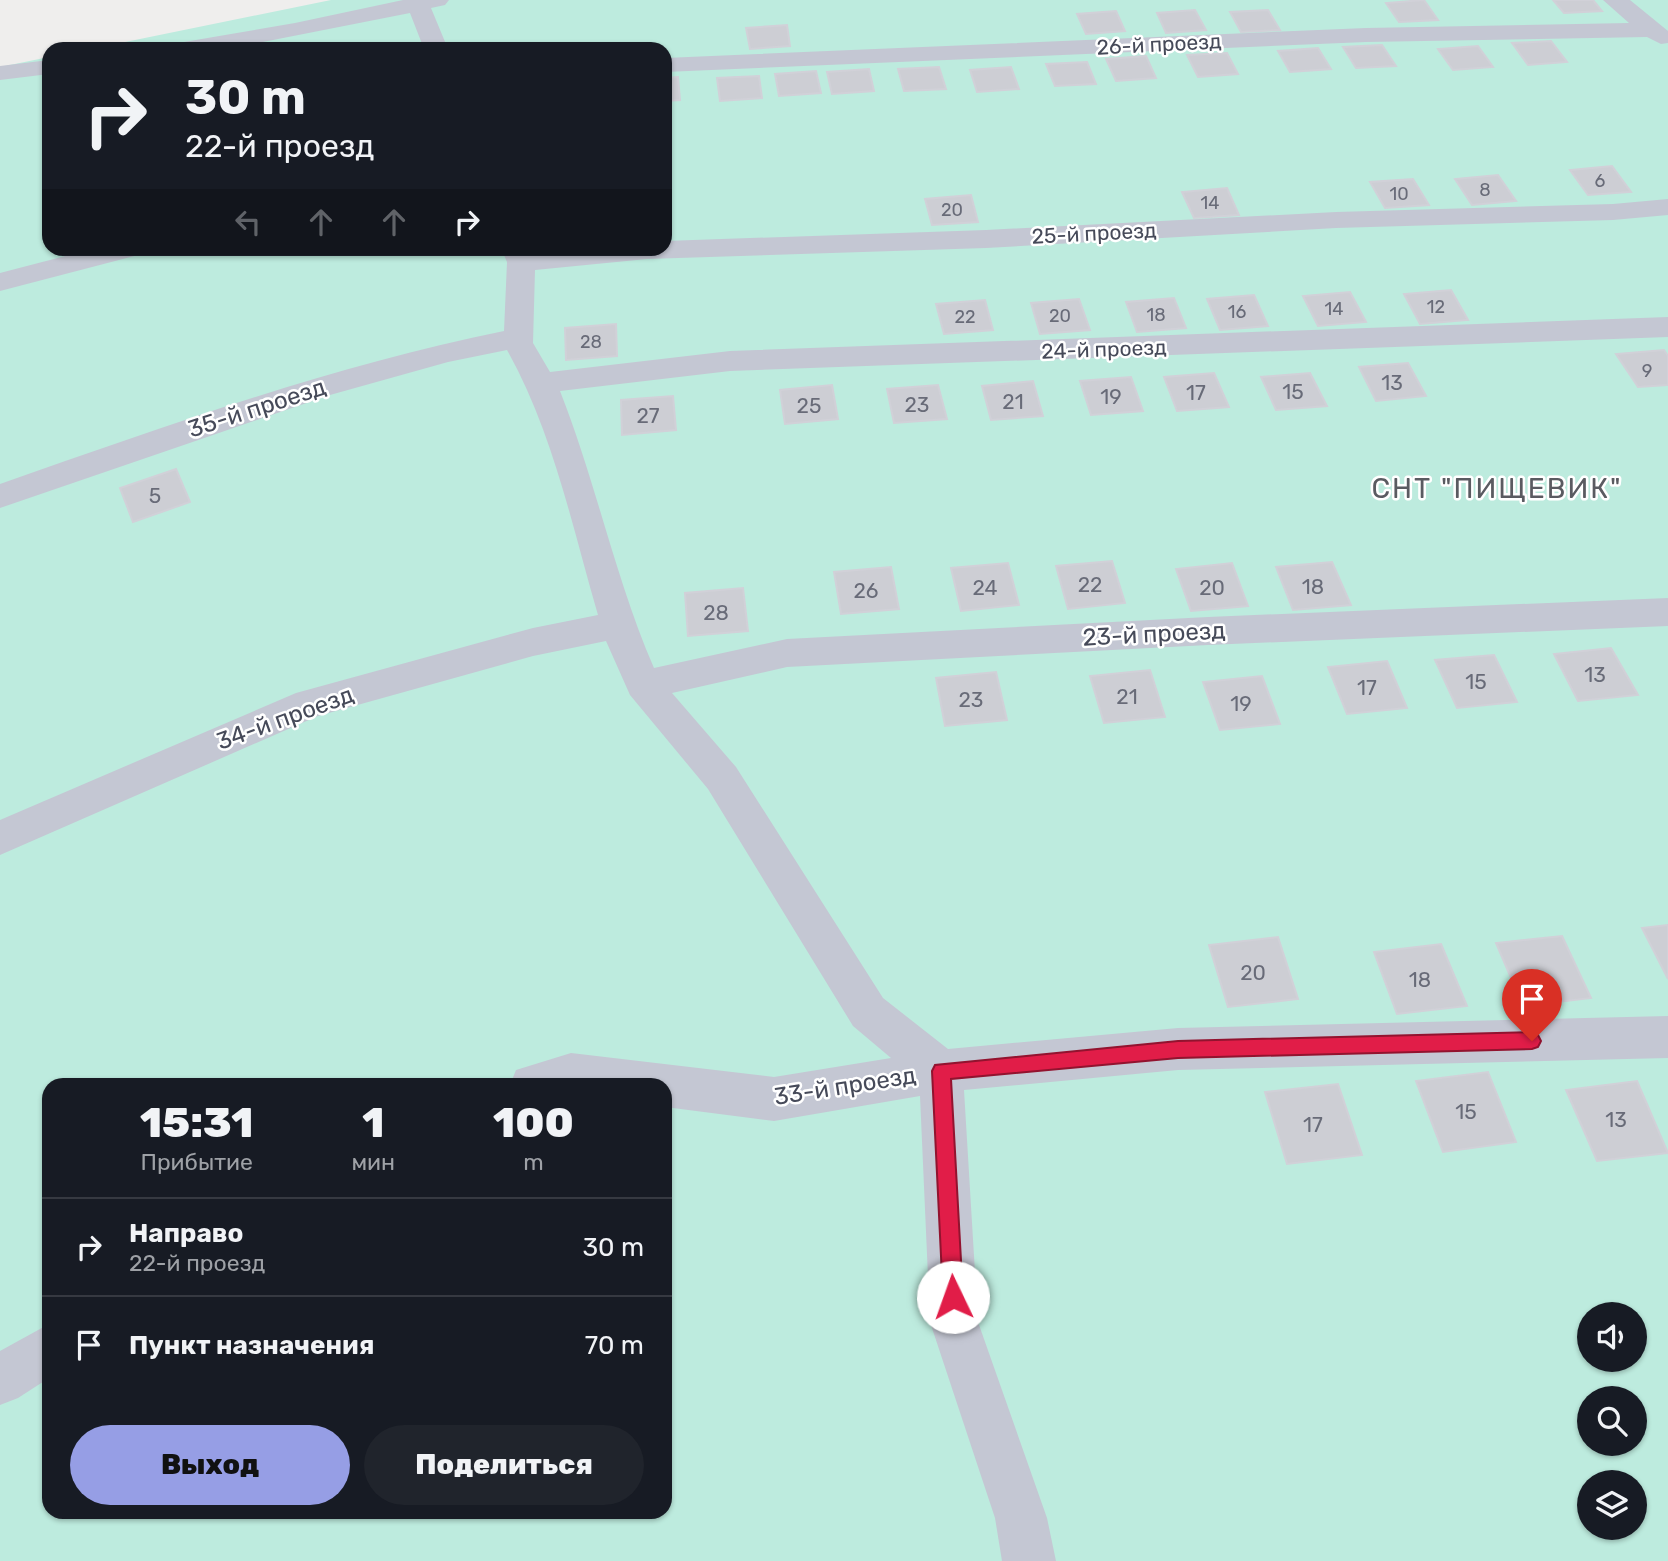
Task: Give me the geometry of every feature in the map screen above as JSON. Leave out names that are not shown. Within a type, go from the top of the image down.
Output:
[{"type":"street","points":[[1615,0],[1660,36]]},
{"type":"street","points":[[225,42],[426,2],[424,15],[434,42]]},
{"type":"street","name":"26-й проезд","points":[[672,65],[1366,34],[1660,36]]},
{"type":"street","points":[[0,73],[42,68]]},
{"type":"street","name":"25-й проезд","points":[[672,249],[986,239],[1336,220],[1613,212],[1668,207]]},
{"type":"street","points":[[0,282],[101,256]]},
{"type":"street","points":[[518,256],[518,343],[541,383],[564,441],[621,633],[643,685],[722,778],[868,1012],[941,1071],[954,1322],[1021,1518],[1029,1561]]},
{"type":"street","name":"24-й проезд","points":[[541,383],[730,361],[1668,327]]},
{"type":"street","name":"35-й проезд","points":[[0,496],[289,396],[449,351],[514,339],[518,343]]},
{"type":"street","name":"23-й проезд","points":[[643,685],[787,653],[1208,631],[1668,612]]},
{"type":"street","name":"34-й проезд","points":[[0,838],[309,704],[533,642],[612,626],[621,633]]},
{"type":"street","name":"33-й проезд","points":[[672,1086],[774,1100],[941,1071],[1178,1049],[1668,1037]]},
{"type":"street","name":"33-й проезд","points":[[557,1078],[571,1074],[604,1078]]},
{"type":"street","points":[[0,1380],[42,1353]]},
{"type":"green space","points":[[331,0],[1668,0],[1668,1561],[0,1561],[0,67],[42,58],[42,256],[672,256],[672,42],[125,42]]},
{"type":"building","points":[[1424,0],[1438,20],[1399,22],[1386,3]]},
{"type":"building","points":[[1553,0],[1593,0],[1602,11],[1564,13]]},
{"type":"building","points":[[1195,10],[1206,30],[1166,33],[1157,13]]},
{"type":"building","points":[[1268,10],[1280,30],[1241,32],[1230,12]]},
{"type":"building","points":[[1116,11],[1125,31],[1086,34],[1077,14]]},
{"type":"building","points":[[787,25],[790,46],[750,49],[746,28]]},
{"type":"building","points":[[1551,41],[1567,62],[1528,65],[1512,43]]},
{"type":"building","points":[[1382,45],[1396,66],[1356,68],[1343,47]]},
{"type":"building","points":[[1478,46],[1493,67],[1453,70],[1438,49]]},
{"type":"building","points":[[1318,48],[1331,69],[1290,72],[1278,51]]},
{"type":"building","points":[[1227,53],[1238,74],[1198,77],[1187,55]]},
{"type":"building","points":[[1146,56],[1156,78],[1116,81],[1106,59]]},
{"type":"building","points":[[1087,62],[1096,84],[1055,86],[1046,64]]},
{"type":"building","points":[[939,67],[946,89],[904,91],[898,69]]},
{"type":"building","points":[[1011,67],[1019,89],[977,92],[970,70]]},
{"type":"building","points":[[869,69],[874,91],[832,94],[827,72]]},
{"type":"building","points":[[816,71],[821,93],[779,96],[775,74]]},
{"type":"building","points":[[759,76],[762,98],[720,101],[717,78]]},
{"type":"building","points":[[672,77],[678,77],[680,100],[672,101]]},
{"type":"building","points":[[1612,166],[1631,192],[1588,195],[1570,170]]},
{"type":"building","points":[[1498,175],[1516,201],[1472,205],[1455,179]]},
{"type":"building","points":[[1413,179],[1429,205],[1385,208],[1370,182]]},
{"type":"building","points":[[1227,188],[1239,215],[1194,218],[1182,192]]},
{"type":"building","points":[[971,195],[978,222],[932,225],[925,199]]},
{"type":"building","points":[[1451,290],[1468,320],[1420,324],[1404,294]]},
{"type":"building","points":[[1350,292],[1366,322],[1318,326],[1303,296]]},
{"type":"building","points":[[1254,295],[1268,326],[1220,330],[1207,299]]},
{"type":"building","points":[[1174,298],[1186,328],[1137,332],[1126,302]]},
{"type":"building","points":[[1079,299],[1090,330],[1040,334],[1031,303]]},
{"type":"building","points":[[985,300],[993,330],[944,334],[936,304]]},
{"type":"building","points":[[616,324],[617,356],[566,360],[565,328]]},
{"type":"building","points":[[1664,350],[1668,356],[1668,385],[1638,387],[1616,354]]},
{"type":"building","points":[[1408,363],[1426,396],[1376,401],[1359,367]]},
{"type":"building","points":[[1214,373],[1229,407],[1177,411],[1164,377]]},
{"type":"building","points":[[1310,373],[1327,406],[1276,410],[1261,377]]},
{"type":"building","points":[[1131,377],[1143,411],[1091,415],[1080,381]]},
{"type":"building","points":[[1033,381],[1043,416],[991,420],[982,386]]},
{"type":"building","points":[[832,385],[838,419],[785,424],[780,390]]},
{"type":"building","points":[[938,385],[947,419],[894,423],[887,389]]},
{"type":"building","points":[[673,396],[676,430],[622,435],[621,400]]},
{"type":"building","points":[[176,469],[190,502],[133,522],[120,488]]},
{"type":"building","points":[[1112,561],[1125,603],[1068,609],[1056,566]]},
{"type":"building","points":[[1332,562],[1351,605],[1293,610],[1276,567]]},
{"type":"building","points":[[1008,563],[1019,605],[961,611],[951,568]]},
{"type":"building","points":[[1232,563],[1248,606],[1191,611],[1176,569]]},
{"type":"building","points":[[891,567],[899,609],[841,614],[834,572]]},
{"type":"building","points":[[743,588],[748,631],[688,636],[685,593]]},
{"type":"building","points":[[1611,648],[1638,695],[1578,701],[1554,654]]},
{"type":"building","points":[[1494,655],[1517,702],[1457,708],[1435,660]]},
{"type":"building","points":[[1387,661],[1407,708],[1347,714],[1328,667]]},
{"type":"building","points":[[1150,670],[1165,717],[1104,723],[1090,676]]},
{"type":"building","points":[[996,672],[1007,720],[945,726],[936,678]]},
{"type":"building","points":[[1262,676],[1280,724],[1220,730],[1203,682]]},
{"type":"building","points":[[1668,925],[1668,979],[1642,928]]},
{"type":"building","points":[[1562,936],[1591,998],[1523,1006],[1496,943]]},
{"type":"building","points":[[1278,937],[1298,999],[1228,1007],[1209,945]]},
{"type":"building","points":[[1441,944],[1467,1006],[1397,1014],[1374,952]]},
{"type":"building","points":[[1488,1072],[1516,1142],[1443,1152],[1416,1081]]},
{"type":"building","points":[[1637,1081],[1668,1153],[1597,1161],[1566,1090]]},
{"type":"building","points":[[1338,1084],[1362,1155],[1287,1164],[1265,1092]]},
{"type":"district","name":"СНТ \"ПИЩЕВИК\"","points":[[1497,488]]},
{"type":"route","points":[[953,1297],[941,1071],[1178,1049],[1532,1041]]}]
